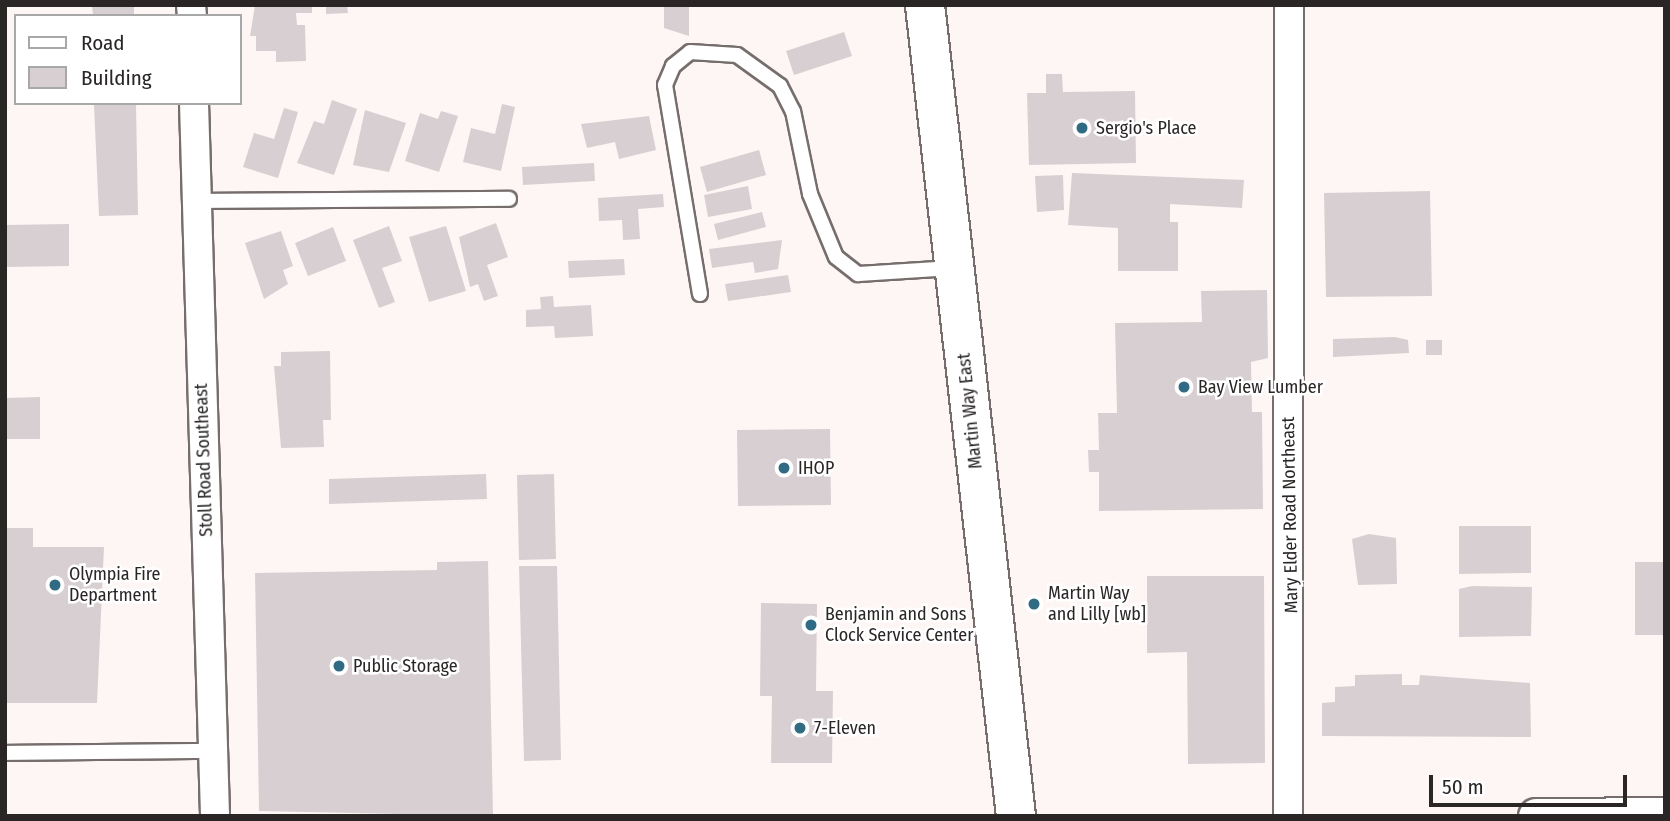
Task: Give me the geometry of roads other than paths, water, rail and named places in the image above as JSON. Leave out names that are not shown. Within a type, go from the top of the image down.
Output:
[{"type":"main road","name":"Martin Way East","points":[[925,5],[1016,816]]},
{"type":"street","name":"Mary Elder Road Northeast","points":[[1289,5],[1289,816]]},
{"type":"street","name":"Stoll Road Southeast","points":[[194,105],[215,816]]},
{"type":"street","points":[[1536,816],[1665,815]]},
{"type":"lane","points":[[700,293],[665,85],[673,66],[690,52],[737,55],[780,86],[793,111],[810,194],[836,257],[858,274],[954,268]]},
{"type":"lane","points":[[197,201],[509,199]]},
{"type":"lane","points":[[5,753],[213,751]]},
{"type":"place","name":"Sergio's Place","points":[[1082,128]]},
{"type":"place","name":"Bay View Lumber","points":[[1184,387]]},
{"type":"place","name":"IHOP","points":[[784,468]]},
{"type":"place","name":"Olympia Fire Department","points":[[55,585]]},
{"type":"place","name":"Martin Way and Lilly [wb]","points":[[1034,604]]},
{"type":"place","name":"Benjamin and Sons Clock Service Center","points":[[811,625]]},
{"type":"place","name":"Public Storage","points":[[339,666]]},
{"type":"place","name":"7-Eleven","points":[[800,728]]}]
